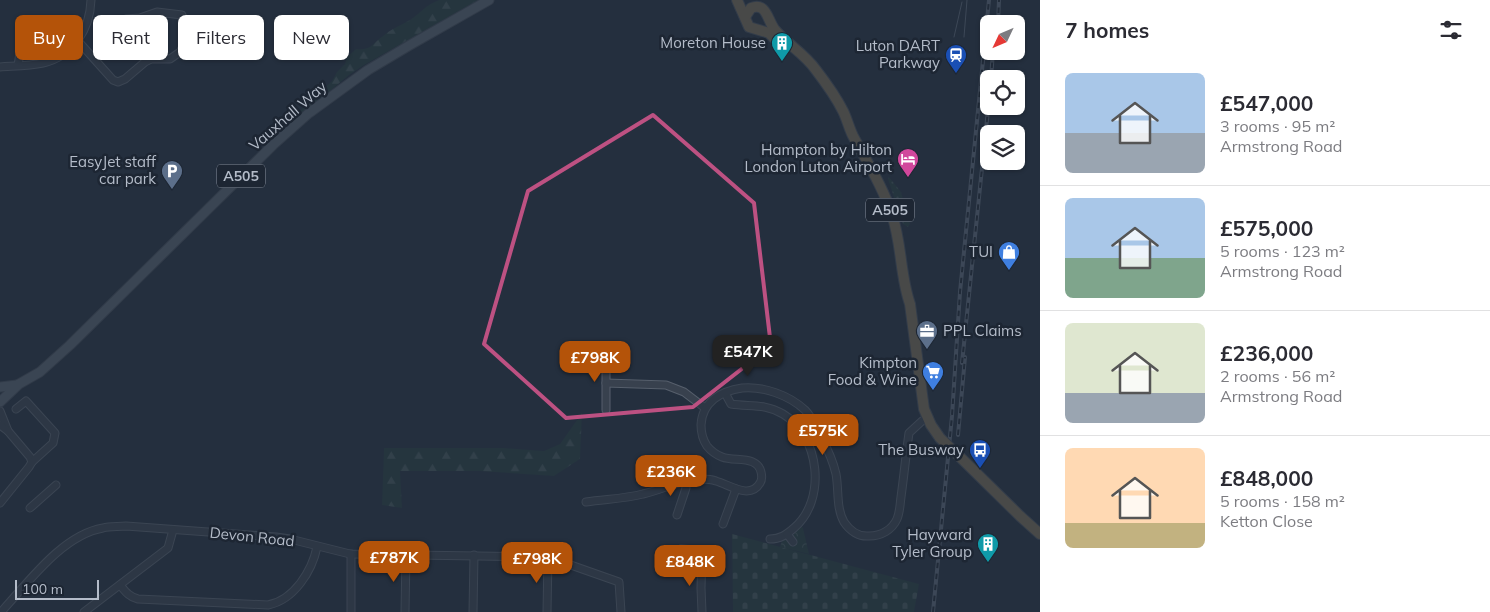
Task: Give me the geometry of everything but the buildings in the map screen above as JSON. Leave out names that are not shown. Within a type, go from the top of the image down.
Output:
[{"type":"highway","points":[[737,0],[749,26],[758,29],[765,25],[768,18],[765,10],[754,3],[745,17]]},
{"type":"highway","name":"A505","points":[[768,18],[775,30],[815,68],[832,92],[843,111],[892,215],[898,237],[906,295],[910,304],[924,409],[930,425],[940,438],[1040,534]]},
{"type":"highway","name":"A505","points":[[758,29],[769,33],[811,72],[822,79]]},
{"type":"highway","name":"A505","points":[[906,295],[903,305],[919,410],[922,421],[933,435],[940,438]]},
{"type":"main road","name":"Vauxhall Way","points":[[0,402],[19,384],[40,372],[70,345],[266,152],[310,113],[368,70],[488,0]]},
{"type":"main road","name":"Vauxhall Way","points":[[0,387],[19,384]]},
{"type":"street","points":[[83,33],[87,26],[91,0]]},
{"type":"street","points":[[148,15],[157,12],[182,15],[188,37],[180,52],[168,58]]},
{"type":"street","points":[[83,47],[93,58]]},
{"type":"street","points":[[18,66],[19,60]]},
{"type":"street","points":[[0,67],[42,63],[51,60]]},
{"type":"street","points":[[95,60],[113,80],[118,82],[126,79],[149,60]]},
{"type":"street","points":[[606,356],[606,410]]},
{"type":"street","points":[[606,383],[666,385],[684,392],[705,408]]},
{"type":"street","points":[[586,502],[640,495],[685,480],[715,480],[743,492],[752,491],[762,478],[761,470],[754,462],[720,457],[703,439],[701,418],[705,408],[716,397],[725,392],[743,388],[764,390],[789,399],[805,410],[811,417],[829,452],[836,474],[842,517],[854,532],[865,536],[872,536],[886,532],[897,520],[909,433],[922,421]]},
{"type":"street","points":[[725,392],[731,404],[767,407],[784,414],[800,429],[808,443],[813,460],[813,498],[806,514],[787,534],[781,538],[770,539]]},
{"type":"street","points":[[0,504],[32,462],[53,443],[55,433],[26,401],[16,409]]},
{"type":"street","points":[[0,411],[8,431]]},
{"type":"street","points":[[0,425],[8,431],[32,462]]},
{"type":"street","points":[[677,515],[686,488],[685,480]]},
{"type":"street","points":[[30,508],[56,485]]},
{"type":"street","points":[[723,524],[736,489]]},
{"type":"street","name":"Devon Road","points":[[1,612],[57,552],[72,539],[104,527],[126,526],[276,537],[352,554],[548,557],[619,582],[621,612]]},
{"type":"street","points":[[84,612],[168,548],[172,530]]},
{"type":"street","points":[[787,534],[793,542]]},
{"type":"street","points":[[120,584],[128,594],[138,599],[268,606],[275,604],[292,593],[310,567],[317,547]]},
{"type":"street","points":[[680,559],[681,550],[697,550],[702,554],[702,612]]},
{"type":"street","points":[[350,612],[352,554]]},
{"type":"street","points":[[404,612],[406,554]]},
{"type":"street","points":[[473,612],[474,555]]},
{"type":"street","points":[[547,612],[548,557]]},
{"type":"highlighted area","points":[[653,115],[754,203],[771,346],[693,407],[566,418],[484,344],[528,191]]},
{"type":"green space","points":[[439,0],[478,0],[349,75],[283,130],[283,124],[288,118],[301,110],[332,81],[346,60],[349,60],[349,55],[356,49],[368,48],[389,31],[410,20]]},
{"type":"green space","points":[[889,177],[901,192],[910,224],[908,227],[903,224],[888,179]]},
{"type":"green space","points":[[582,413],[580,459],[554,476],[479,471],[400,471],[402,508],[382,505],[384,448],[503,448],[544,451],[560,444]]},
{"type":"green space","points":[[801,526],[809,554],[780,547],[782,541],[786,539],[788,541]]},
{"type":"green space","points":[[732,534],[919,584],[914,612],[733,612]]},
{"type":"tram line","points":[[964,37],[967,0]]},
{"type":"tram line","points":[[954,37],[962,2]]},
{"type":"railway","points":[[933,612],[952,416],[960,292],[989,0]]},
{"type":"railway","points":[[998,15],[999,0]]},
{"type":"railway","points":[[992,60],[992,70]]},
{"type":"railway","points":[[962,363],[987,115]]},
{"type":"railway","points":[[958,435],[965,357]]},
{"type":"place","name":"Moreton House","points":[[782,62]]},
{"type":"place","name":"Luton DART Parkway","points":[[956,74]]},
{"type":"place","name":"Hampton by Hilton London Luton Airport","points":[[908,178]]},
{"type":"place","name":"EasyJet staff car park","points":[[172,190]]},
{"type":"place","name":"TUI","points":[[1009,271]]},
{"type":"place","name":"PPL Claims","points":[[927,350]]},
{"type":"place","name":"Kimpton Food & Wine","points":[[933,391]]},
{"type":"place","name":"The Busway","points":[[980,469]]},
{"type":"place","name":"Hayward Tyler Group","points":[[988,563]]}]
